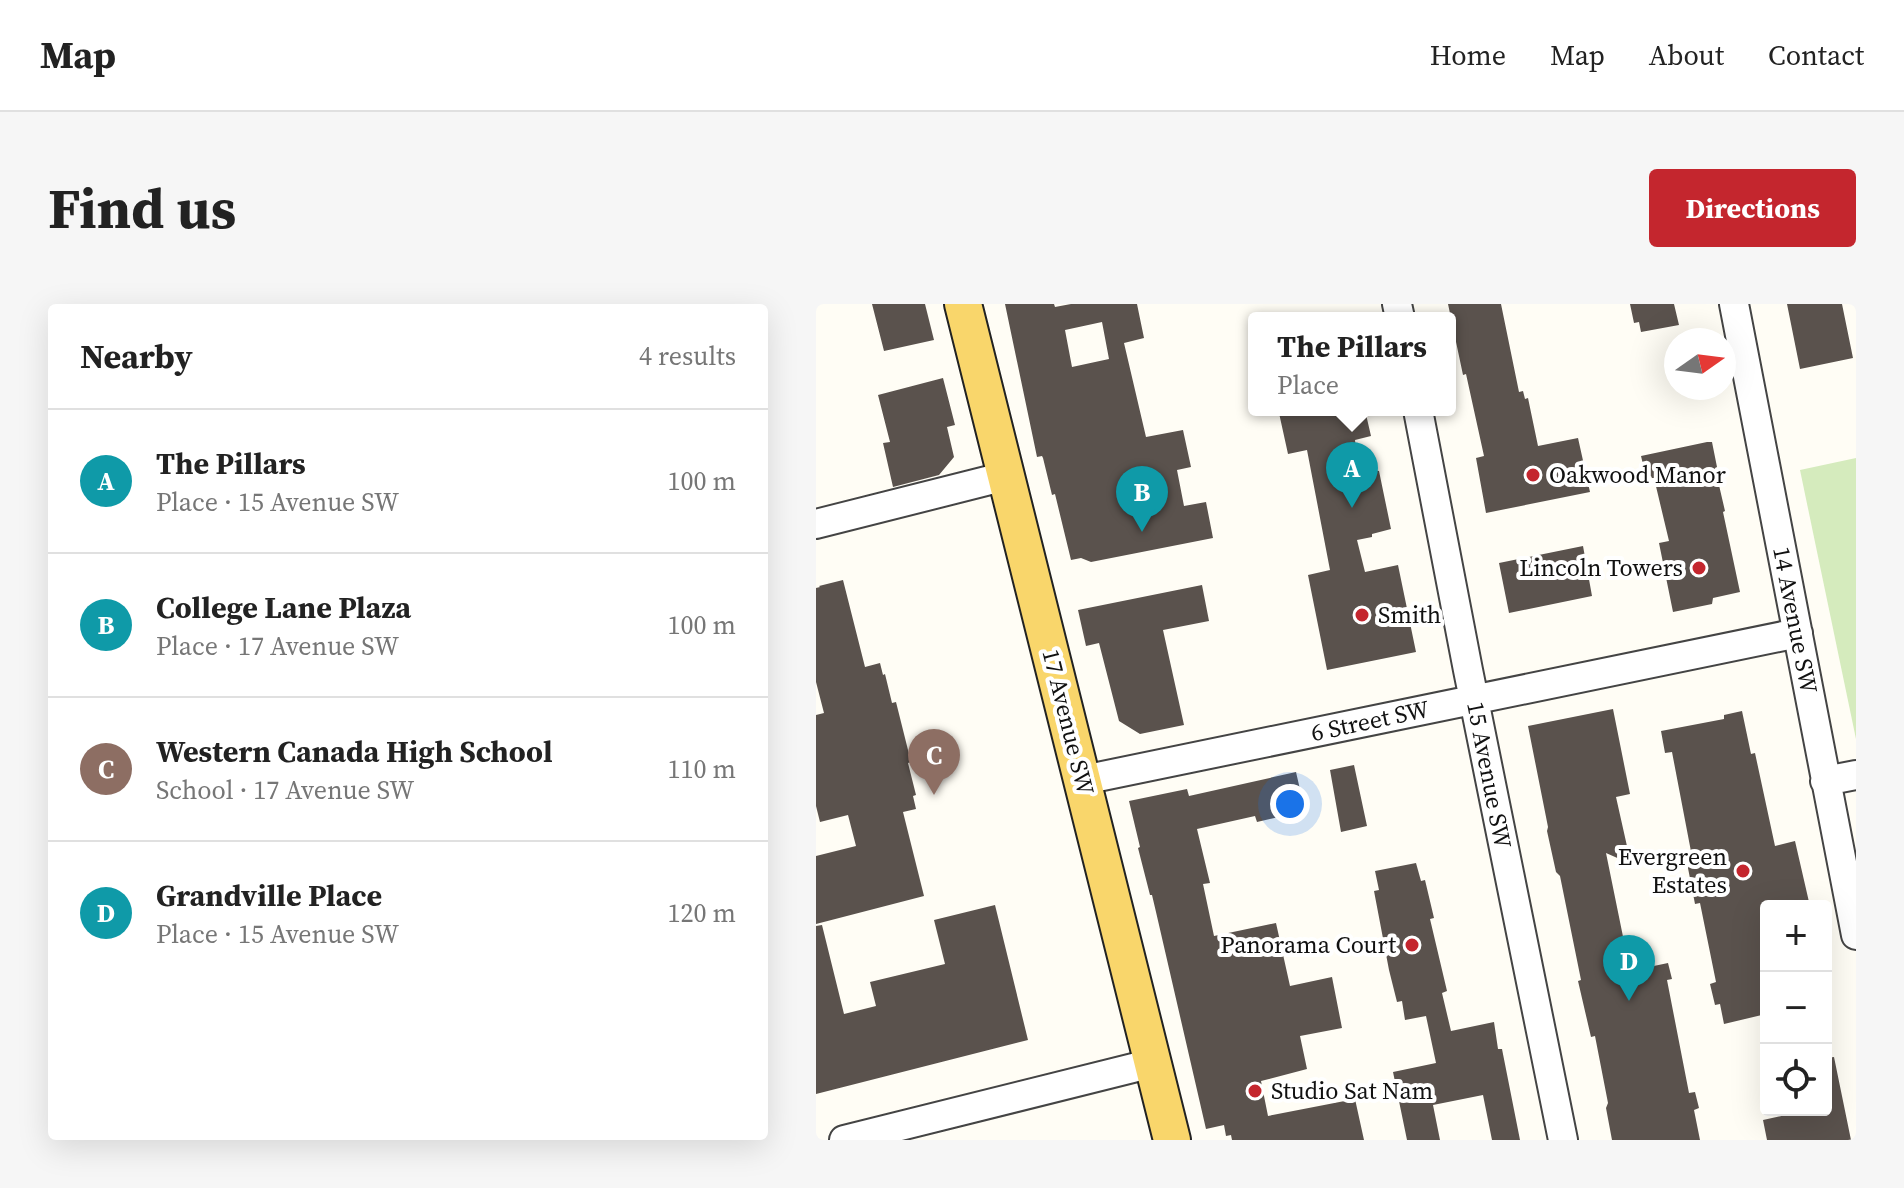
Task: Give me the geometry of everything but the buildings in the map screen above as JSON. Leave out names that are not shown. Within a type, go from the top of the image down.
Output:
[{"type":"main road","name":"17 Avenue SW","points":[[963,304],[1172,1140]]},
{"type":"street","name":"14 Avenue SW","points":[[1734,304],[1856,935]]},
{"type":"street","name":"15 Avenue SW","points":[[1419,416],[1563,1140]]},
{"type":"street","points":[[816,524],[1006,476]]},
{"type":"street","name":"6 Street SW","points":[[1083,780],[1798,633]]},
{"type":"street","points":[[1825,781],[1856,775]]},
{"type":"street","points":[[844,1140],[1153,1063]]},
{"type":"green space","points":[[1856,458],[1856,739],[1800,470]]},
{"type":"place","name":"Oakwood Manor","points":[[1533,475]]},
{"type":"place","name":"The Pillars","points":[[1352,508]]},
{"type":"place","name":"College Lane Plaza","points":[[1142,532]]},
{"type":"place","name":"Lincoln Towers","points":[[1699,568]]},
{"type":"place","name":"Smith","points":[[1362,615]]},
{"type":"place","name":"Western Canada High School","points":[[934,795]]},
{"type":"place","name":"Evergreen Estates","points":[[1743,871]]},
{"type":"place","name":"Panorama Court","points":[[1412,945]]},
{"type":"place","name":"Grandville Place","points":[[1629,1001]]},
{"type":"place","name":"Studio Sat Nam","points":[[1255,1091]]}]
